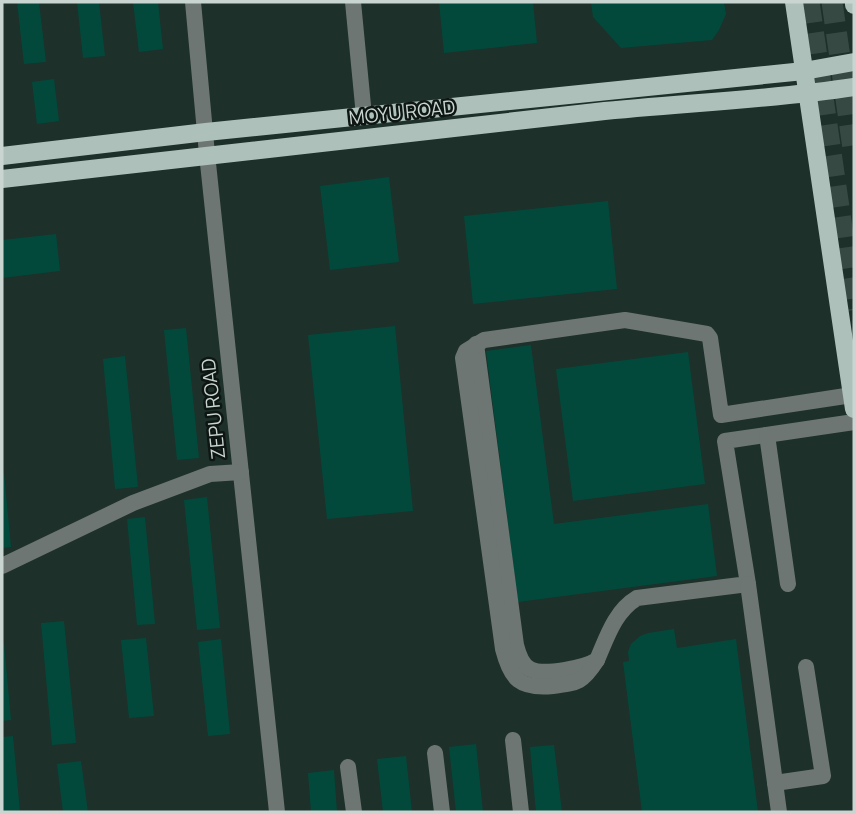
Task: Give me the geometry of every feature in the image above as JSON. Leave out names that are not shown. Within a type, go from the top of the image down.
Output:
[{"type":"main road","points":[[794,2],[853,402]]},
{"type":"main road","name":"MOYU ROAD","points":[[2,156],[206,132],[804,71],[854,62]]},
{"type":"main road","name":"MOYU ROAD","points":[[2,179],[207,154],[600,112],[807,94],[854,87]]},
{"type":"street","name":"ZEPU ROAD","points":[[193,2],[277,812]]},
{"type":"street","points":[[353,2],[364,116]]},
{"type":"street","points":[[748,584],[637,598],[628,604],[617,618],[587,677],[566,684],[536,687],[523,684],[507,663],[503,649],[463,358],[466,351],[484,340],[625,320],[707,334],[710,338],[721,415],[853,402]]},
{"type":"street","points":[[779,812],[748,584],[725,441],[854,422]]},
{"type":"street","points":[[766,435],[788,584]]},
{"type":"street","points":[[2,566],[132,503],[210,474],[241,472]]},
{"type":"street","points":[[775,783],[823,776],[806,667]]},
{"type":"street","points":[[513,740],[521,812]]},
{"type":"street","points":[[435,753],[442,812]]},
{"type":"street","points":[[348,767],[354,812]]},
{"type":"building","points":[[17,2],[39,2],[46,62],[24,64]]},
{"type":"building","points":[[77,2],[99,2],[105,56],[83,58]]},
{"type":"building","points":[[133,2],[158,2],[163,49],[139,52]]},
{"type":"building","points":[[439,2],[533,2],[537,43],[444,53]]},
{"type":"building","points":[[591,2],[724,2],[726,14],[712,40],[621,48],[593,17]]},
{"type":"building","points":[[54,79],[59,121],[37,124],[32,82]]},
{"type":"building","points":[[389,177],[399,262],[330,270],[320,186]]},
{"type":"building","points":[[608,201],[617,289],[473,304],[464,216]]},
{"type":"building","points":[[56,234],[60,271],[2,278],[2,240]]},
{"type":"building","points":[[395,326],[413,511],[327,519],[308,335]]},
{"type":"building","points":[[186,328],[199,458],[177,460],[164,330]]},
{"type":"building","points":[[531,345],[554,524],[708,504],[717,576],[518,602],[486,351]]},
{"type":"building","points":[[688,352],[705,484],[573,501],[556,369]]},
{"type":"building","points":[[125,356],[138,487],[115,489],[103,359]]},
{"type":"building","points":[[2,473],[11,547],[2,548]]},
{"type":"building","points":[[207,497],[220,628],[197,630],[184,500]]},
{"type":"building","points":[[145,517],[155,624],[137,625],[127,519]]},
{"type":"building","points":[[64,621],[76,743],[52,745],[41,623]]},
{"type":"building","points":[[674,629],[677,648],[736,639],[758,812],[642,812],[623,662],[629,661],[631,644],[640,636]]},
{"type":"building","points":[[146,638],[154,716],[129,718],[121,640]]},
{"type":"building","points":[[221,639],[230,734],[208,736],[198,642]]},
{"type":"building","points":[[2,643],[11,720],[2,721]]},
{"type":"building","points":[[13,736],[20,812],[2,812],[2,737]]},
{"type":"building","points":[[476,744],[483,812],[456,812],[449,747]]},
{"type":"building","points":[[554,745],[562,812],[536,812],[530,747]]},
{"type":"building","points":[[406,756],[412,812],[383,812],[377,759]]},
{"type":"building","points":[[81,761],[88,812],[63,812],[57,764]]},
{"type":"building","points":[[334,770],[337,812],[311,812],[308,773]]},
{"type":"tunnel","points":[[809,2],[854,310]]},
{"type":"tunnel","points":[[832,2],[854,155]]}]
